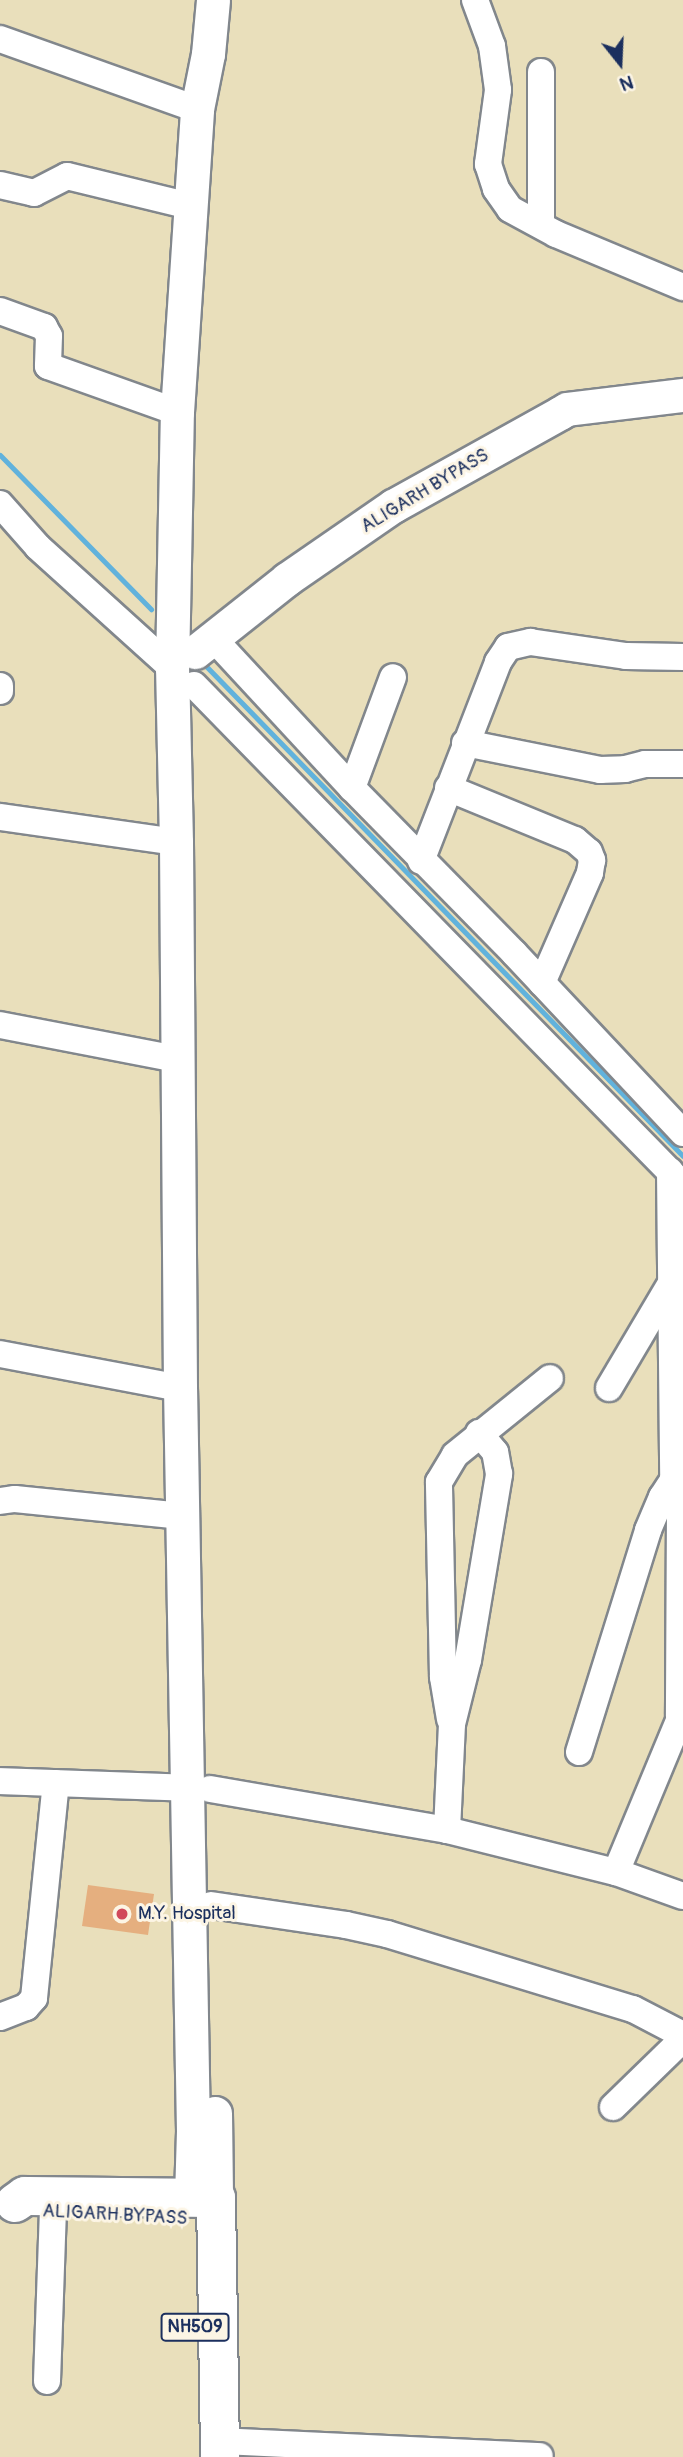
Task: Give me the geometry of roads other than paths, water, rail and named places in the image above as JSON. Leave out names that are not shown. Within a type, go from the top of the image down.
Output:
[{"type":"highway","name":"ALIGARH BYPASS","points":[[7,2202],[25,2196],[204,2209]]},
{"type":"highway","name":"ALIGARH BYPASS","points":[[7,2202],[25,2209],[53,2211],[204,2209]]},
{"type":"highway","name":"NH509","points":[[204,2209],[212,2452]]},
{"type":"main road","points":[[204,2209],[211,1905],[199,1789],[183,1516],[180,1388],[177,842],[190,660],[177,412],[197,109],[208,54],[213,0]]},
{"type":"main road","points":[[204,2209],[190,660],[197,412],[215,110],[208,54]]},
{"type":"main road","name":"ALIGARH BYPASS","points":[[190,660],[287,579],[393,506],[567,409],[683,395]]},
{"type":"street","points":[[475,0],[492,46],[498,90],[488,164],[496,189],[510,209],[683,287]]},
{"type":"street","points":[[0,39],[197,109]]},
{"type":"street","points":[[541,72],[541,225]]},
{"type":"street","points":[[0,185],[34,193],[67,176],[190,206]]},
{"type":"street","points":[[0,311],[44,327],[49,336],[48,366],[177,412]]},
{"type":"street","points":[[0,504],[38,547],[190,660],[352,788],[542,983],[683,1133]]},
{"type":"street","points":[[421,861],[465,743],[498,662],[508,647],[530,642],[626,656],[683,657]]},
{"type":"street","points":[[190,660],[676,1178],[672,1281],[678,1334],[673,1480],[680,1509],[681,1713],[616,1872]]},
{"type":"street","points":[[352,788],[393,677]]},
{"type":"street","points":[[465,743],[600,770],[625,769],[645,764],[683,764]]},
{"type":"street","points":[[448,788],[575,841],[589,852],[592,860],[590,873],[542,983]]},
{"type":"street","points":[[0,817],[177,842]]},
{"type":"street","points":[[0,1025],[177,1059]]},
{"type":"street","points":[[609,1388],[672,1281]]},
{"type":"street","points":[[0,1354],[180,1388]]},
{"type":"street","points":[[452,1724],[443,1684],[438,1492],[447,1465],[480,1433],[550,1378]]},
{"type":"street","points":[[447,1830],[452,1724],[468,1660],[499,1474],[495,1452],[480,1433]]},
{"type":"street","points":[[579,1752],[645,1541],[662,1497],[673,1480]]},
{"type":"street","points":[[0,1501],[15,1499],[183,1516]]},
{"type":"street","points":[[0,1781],[199,1789],[447,1830],[616,1872],[683,1896]]},
{"type":"street","points":[[0,2017],[30,2004],[34,1998],[56,1783]]},
{"type":"street","points":[[211,1905],[346,1925],[387,1934],[633,2009],[683,2037],[613,2107]]},
{"type":"street","points":[[47,2381],[53,2211]]},
{"type":"street","points":[[212,2452],[540,2456]]},
{"type":"waterway","points":[[0,455],[151,609]]},
{"type":"waterway","points":[[203,663],[683,1156]]},
{"type":"place","name":"M.Y. Hospital","points":[[122,1914]]}]
